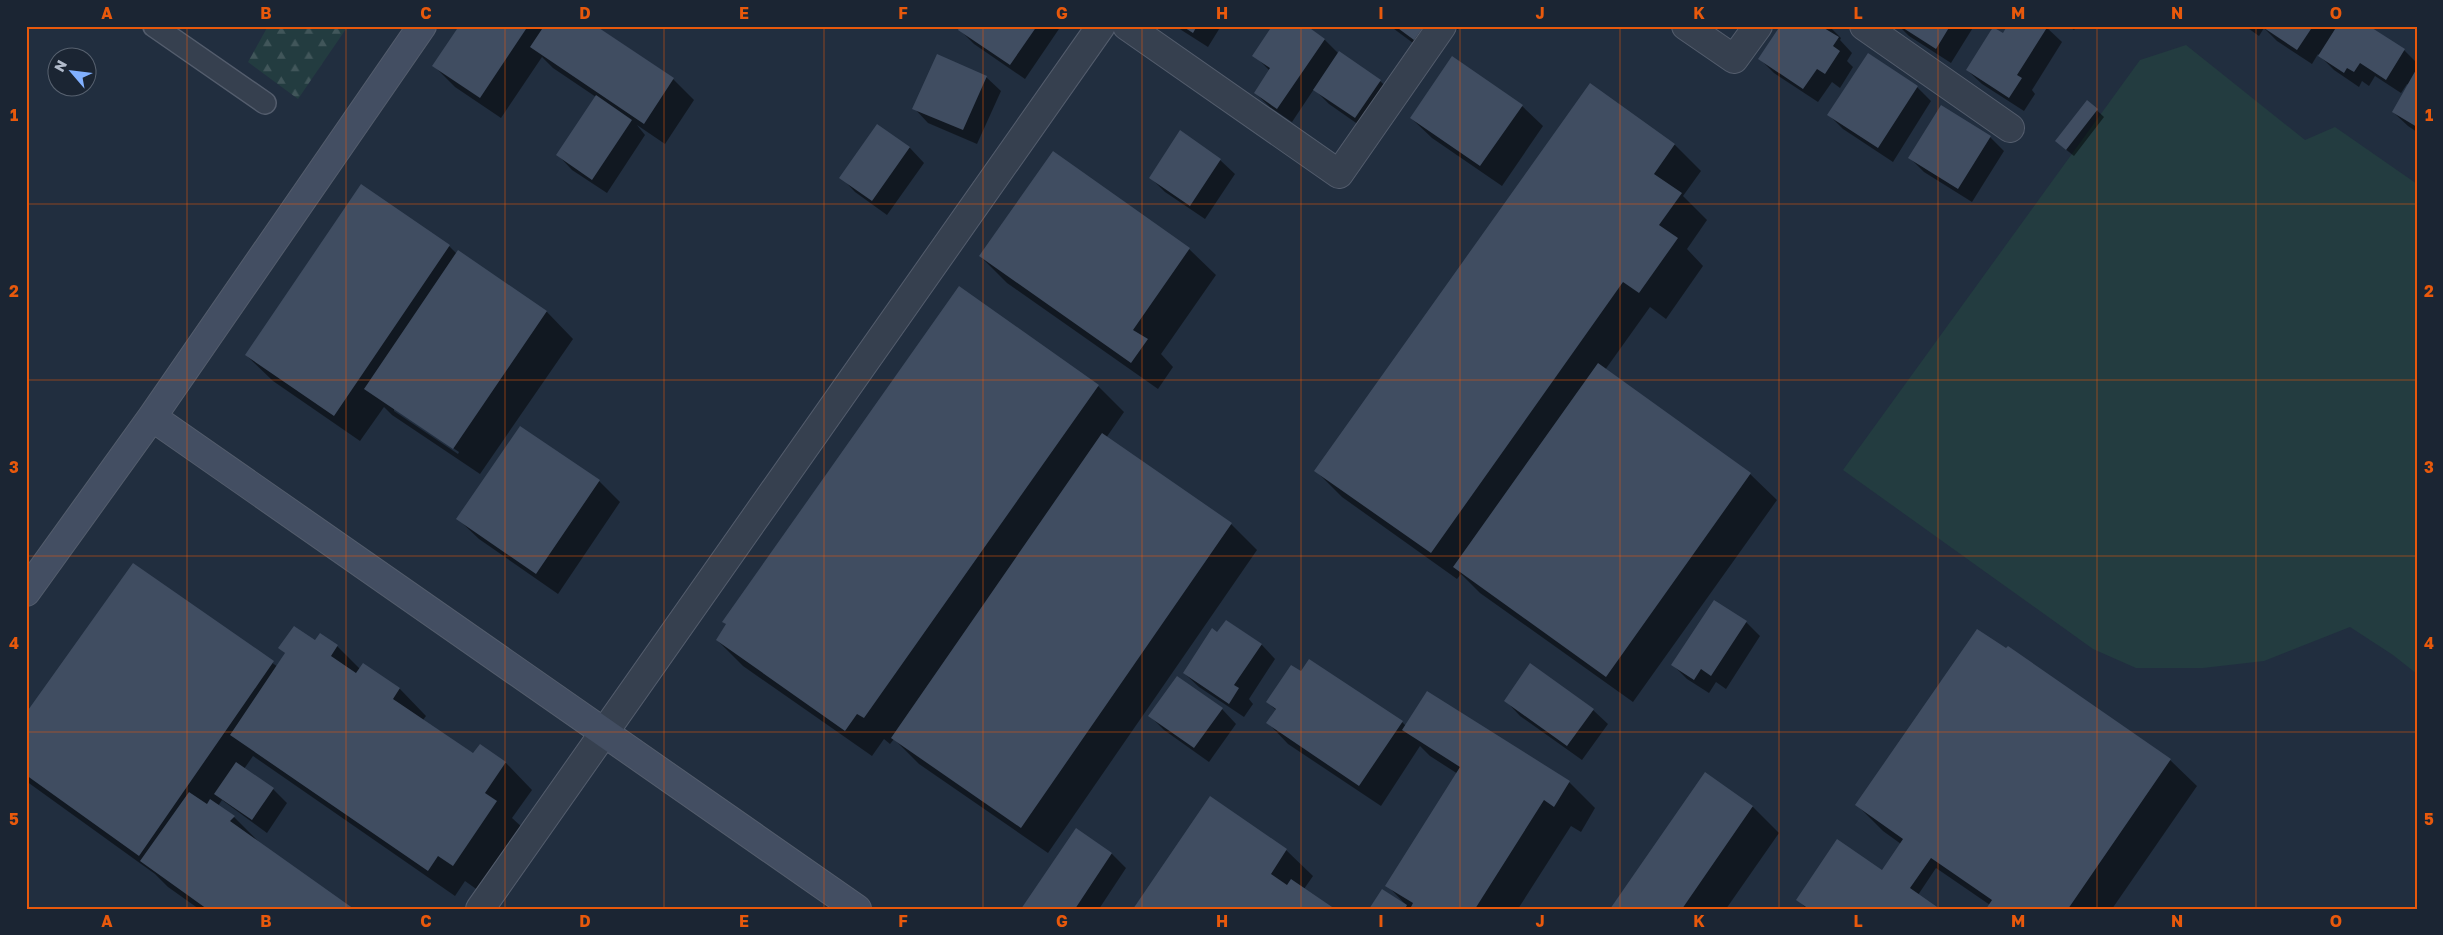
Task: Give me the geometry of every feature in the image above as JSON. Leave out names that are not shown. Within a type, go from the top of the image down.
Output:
[{"type":"street","points":[[26,592],[152,417],[422,26]]},
{"type":"street","points":[[480,909],[1101,26]]},
{"type":"street","points":[[1127,26],[1339,174],[1442,26]]},
{"type":"street","points":[[1686,26],[1734,58],[1758,26]]},
{"type":"street","points":[[1864,26],[2010,128]]},
{"type":"street","points":[[152,417],[602,733],[857,909]]},
{"type":"lane","points":[[154,26],[265,104]]},
{"type":"green space","points":[[268,26],[348,26],[298,99],[248,62]]},
{"type":"green space","points":[[2186,45],[2305,140],[2335,127],[2417,184],[2417,674],[2393,655],[2350,627],[2264,661],[2203,668],[2136,668],[2093,649],[1843,470],[2140,60]]},
{"type":"building","points":[[459,26],[528,26],[480,98],[432,66]]},
{"type":"building","points":[[544,26],[596,26],[674,78],[644,124],[530,47]]},
{"type":"building","points":[[960,26],[1037,26],[1010,65],[958,30]]},
{"type":"building","points":[[1182,26],[1197,26],[1193,33]]},
{"type":"building","points":[[1272,26],[1307,26],[1325,39],[1277,109],[1254,93],[1270,68],[1252,56]]},
{"type":"building","points":[[1395,26],[1424,26],[1414,40]]},
{"type":"building","points":[[1780,26],[1825,26],[1824,28],[1839,37],[1833,46],[1840,51],[1825,74],[1817,69],[1803,89],[1758,59]]},
{"type":"building","points":[[1900,26],[1950,26],[1936,49]]},
{"type":"building","points":[[2007,26],[2048,26],[2017,75],[2022,78],[2009,98],[1966,70],[1993,27],[2003,33]]},
{"type":"building","points":[[2261,26],[2313,26],[2297,50]]},
{"type":"building","points":[[2337,26],[2369,26],[2405,49],[2386,80],[2360,63],[2354,72],[2347,68],[2344,73],[2318,56]]},
{"type":"building","points":[[1339,51],[1381,80],[1355,118],[1313,90]]},
{"type":"building","points":[[1868,53],[1918,86],[1878,148],[1827,115]]},
{"type":"building","points":[[937,54],[987,76],[963,130],[912,109]]},
{"type":"building","points":[[1452,56],[1523,105],[1480,166],[1410,118]]},
{"type":"building","points":[[2417,68],[2417,127],[2392,112]]},
{"type":"building","points":[[1590,83],[1675,144],[1654,174],[1682,193],[1659,225],[1678,238],[1639,293],[1623,282],[1431,553],[1314,471]]},
{"type":"building","points":[[596,95],[632,120],[592,180],[556,155]]},
{"type":"building","points":[[2087,100],[2098,109],[2066,150],[2055,141]]},
{"type":"building","points":[[1941,105],[1991,136],[1958,189],[1908,158]]},
{"type":"building","points":[[877,124],[910,147],[872,201],[839,178]]},
{"type":"building","points":[[1180,130],[1221,159],[1190,206],[1149,178]]},
{"type":"building","points":[[1053,151],[1190,248],[1133,330],[1148,339],[1131,363],[979,256]]},
{"type":"building","points":[[361,184],[450,245],[334,416],[245,355]]},
{"type":"building","points":[[458,250],[547,311],[453,449],[364,389]]},
{"type":"building","points":[[959,286],[1099,385],[864,718],[857,714],[845,731],[716,640],[726,624],[722,622]]},
{"type":"building","points":[[1598,363],[1751,473],[1606,677],[1453,567]]},
{"type":"building","points":[[520,426],[600,480],[536,574],[456,519]]},
{"type":"building","points":[[1102,433],[1232,523],[1021,828],[891,738]]},
{"type":"building","points":[[133,563],[274,661],[139,856],[26,775],[26,713]]},
{"type":"building","points":[[1714,600],[1747,621],[1711,676],[1701,669],[1694,680],[1671,665]]},
{"type":"building","points":[[1226,620],[1262,644],[1234,685],[1239,688],[1229,704],[1183,673],[1212,628],[1217,632]]},
{"type":"building","points":[[294,626],[315,640],[320,633],[338,645],[331,656],[356,673],[363,663],[400,688],[393,699],[473,753],[480,744],[506,762],[485,793],[497,801],[453,866],[438,856],[428,871],[230,735],[285,653],[278,648]]},
{"type":"building","points":[[1977,629],[2006,648],[2008,646],[2171,759],[2068,909],[1986,909],[1992,900],[1931,858],[1910,888],[1940,909],[1805,909],[1806,907],[1796,900],[1837,839],[1882,870],[1903,839],[1855,805]]},
{"type":"building","points":[[1309,659],[1403,721],[1359,786],[1266,723],[1276,709],[1266,702],[1291,665],[1301,671]]},
{"type":"building","points":[[1530,663],[1594,709],[1567,746],[1504,701]]},
{"type":"building","points":[[1177,676],[1223,708],[1194,748],[1148,716]]},
{"type":"building","points":[[1427,691],[1570,781],[1554,807],[1544,800],[1475,909],[1410,909],[1413,903],[1385,886],[1460,767],[1402,730]]},
{"type":"building","points":[[236,762],[274,788],[252,820],[214,794]]},
{"type":"building","points":[[1705,772],[1753,806],[1682,909],[1610,909]]},
{"type":"building","points":[[189,792],[207,804],[210,799],[235,816],[230,821],[354,909],[207,909],[140,861]]},
{"type":"building","points":[[1210,796],[1287,849],[1271,874],[1287,885],[1291,879],[1335,909],[1133,909]]},
{"type":"building","points":[[1076,828],[1112,853],[1075,909],[1021,909]]},
{"type":"building","points":[[1382,889],[1407,905],[1405,909],[1369,909]]}]
